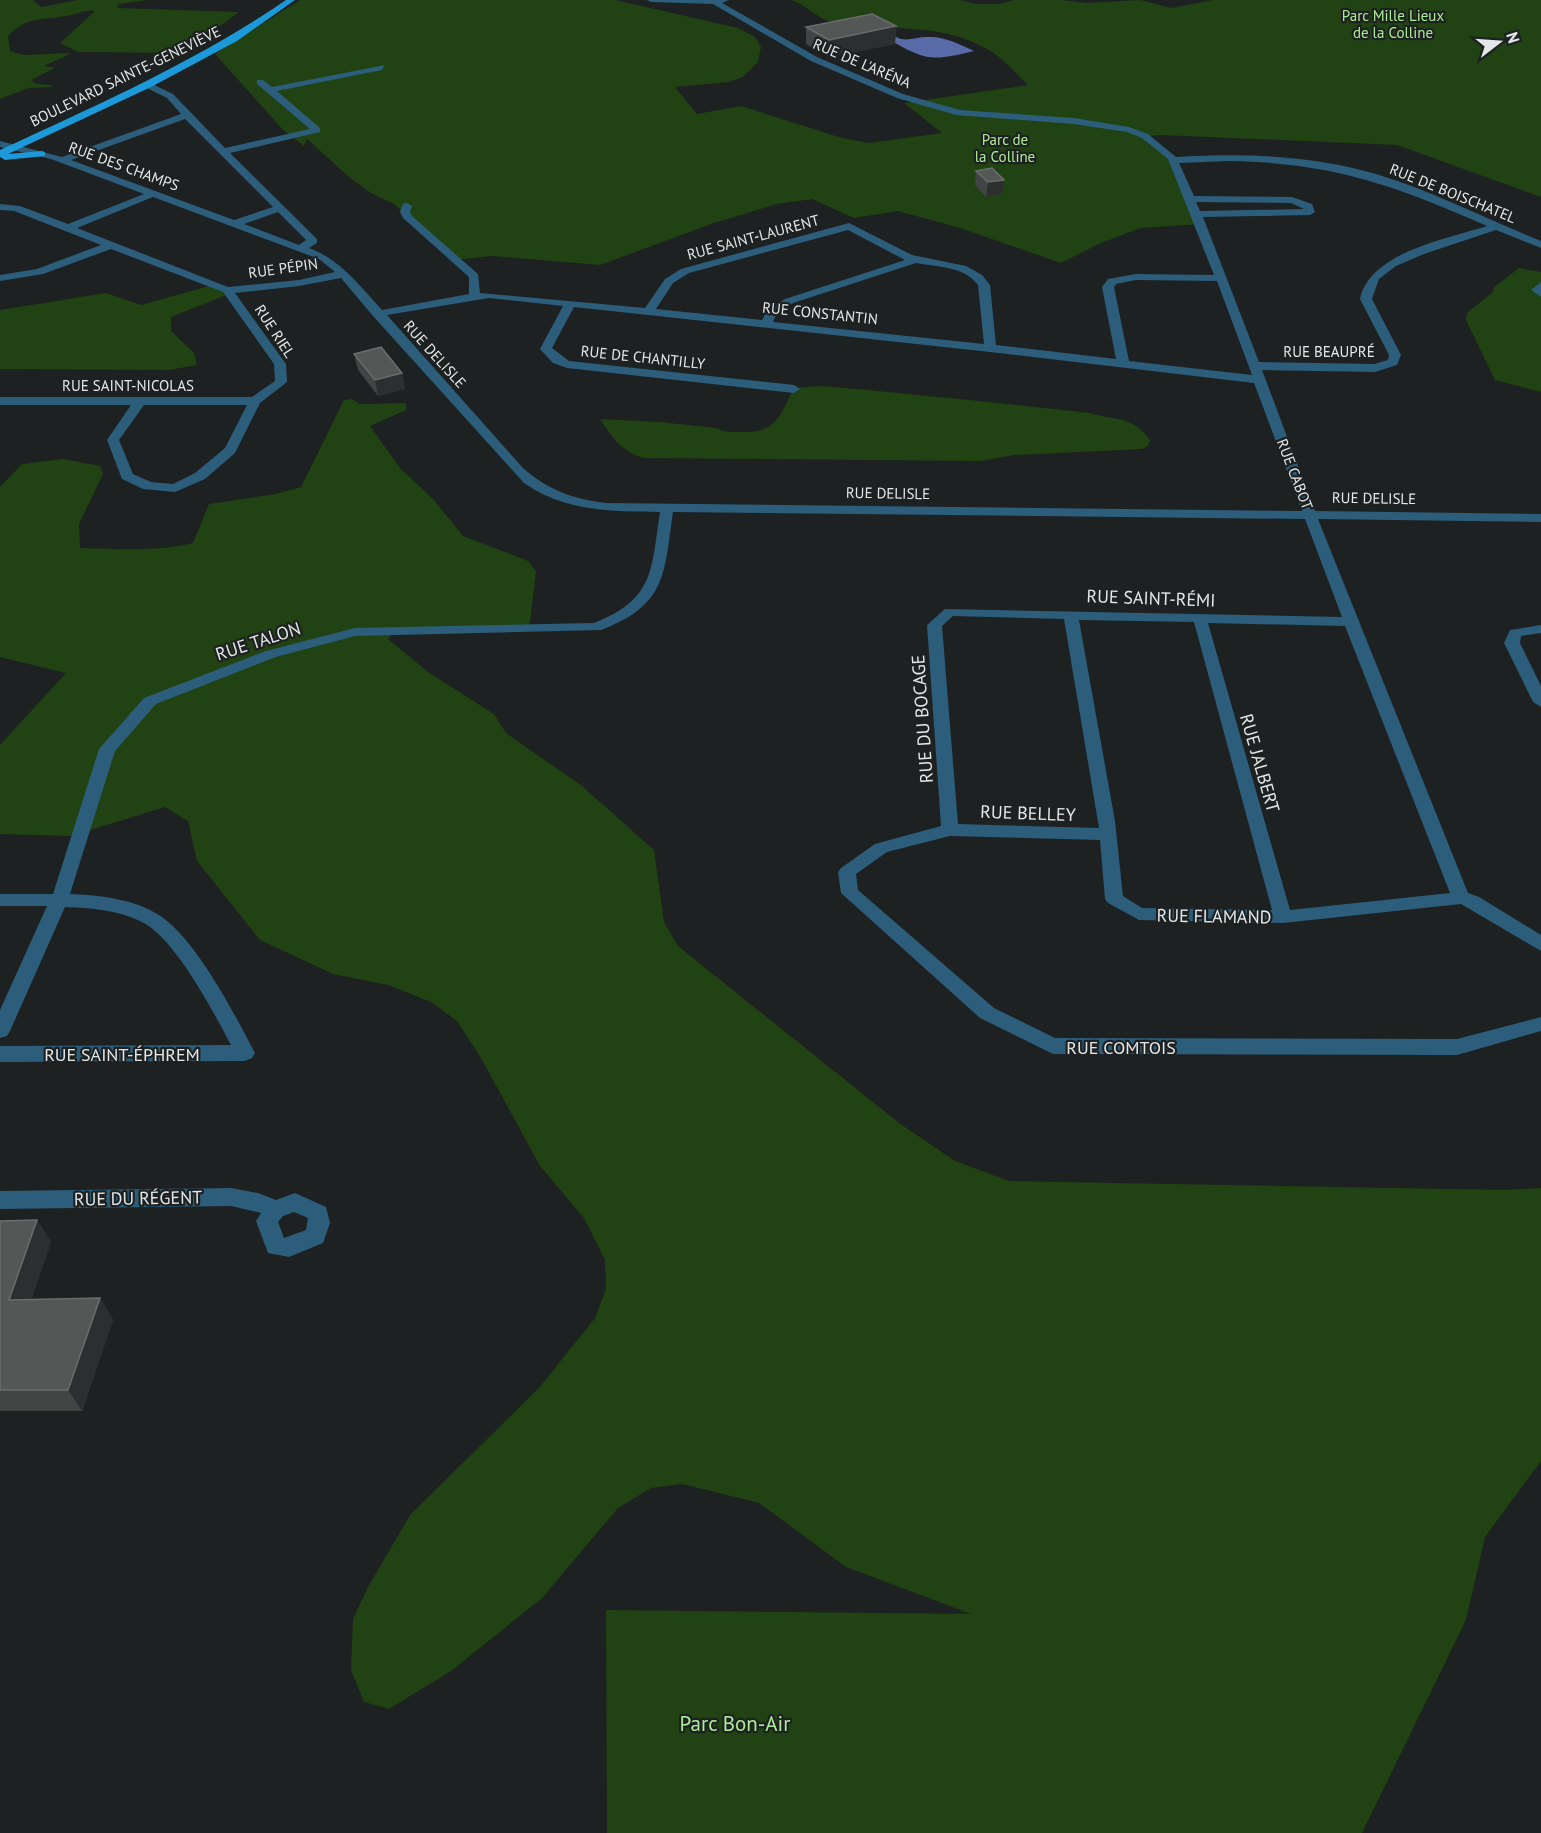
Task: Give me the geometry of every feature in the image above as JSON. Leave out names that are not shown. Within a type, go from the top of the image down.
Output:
[{"type":"main road","name":"BOULEVARD SAINTE-GENEVIÈVE","points":[[1,149],[180,62],[219,41],[279,0]]},
{"type":"main road","name":"BOULEVARD SAINTE-GENEVIÈVE","points":[[1,149],[16,147],[148,85],[234,39],[291,0]]},
{"type":"main road","points":[[1,149],[42,154]]},
{"type":"street","points":[[651,0],[693,3],[720,1]]},
{"type":"street","name":"RUE DE L'ARÉNA","points":[[720,1],[828,66],[900,96],[941,109],[973,115]]},
{"type":"street","points":[[271,90],[382,67]]},
{"type":"street","points":[[224,151],[317,130],[260,82]]},
{"type":"street","points":[[148,85],[169,93],[313,241],[301,248]]},
{"type":"street","points":[[61,160],[187,114]]},
{"type":"street","name":"RUE CABOT","points":[[973,115],[1074,121],[1129,130],[1151,140],[1174,160],[1351,622],[1461,898]]},
{"type":"street","name":"RUE DES CHAMPS","points":[[16,147],[61,160],[236,223],[323,257],[340,271]]},
{"type":"street","name":"RUE DE BOISCHATEL","points":[[1174,160],[1248,158],[1342,170],[1398,185],[1541,245]]},
{"type":"street","points":[[68,228],[155,194]]},
{"type":"street","points":[[1190,199],[1292,200],[1308,206],[1310,212],[1299,215],[1196,214]]},
{"type":"street","points":[[407,206],[405,212],[408,218],[474,276],[475,297]]},
{"type":"street","points":[[0,207],[16,208],[227,290]]},
{"type":"street","points":[[236,223],[279,208]]},
{"type":"street","name":"RUE SAINT-LAURENT","points":[[648,312],[669,281],[685,271],[849,226],[915,260]]},
{"type":"street","name":"RUE BEAUPRÉ","points":[[1254,366],[1376,368],[1387,366],[1393,362],[1395,355],[1365,299],[1369,284],[1380,271],[1403,260],[1494,226]]},
{"type":"street","points":[[0,278],[39,272],[111,245]]},
{"type":"street","points":[[766,324],[772,311],[789,301],[915,260],[948,265],[978,277],[982,282],[990,348]]},
{"type":"street","name":"RUE PÉPIN","points":[[227,290],[289,284],[340,271]]},
{"type":"street","name":"RUE DELISLE","points":[[340,271],[518,471],[544,492],[592,505],[1541,518]]},
{"type":"street","points":[[1123,363],[1108,287],[1113,281],[1136,277],[1220,278]]},
{"type":"street","points":[[1541,285],[1537,290],[1541,294]]},
{"type":"street","name":"RUE RIEL","points":[[140,401],[113,440],[126,476],[148,486],[175,488],[200,476],[230,450],[255,401],[281,382],[280,364],[227,290]]},
{"type":"street","name":"RUE CONSTANTIN","points":[[377,314],[489,295],[990,348],[1259,380]]},
{"type":"street","name":"RUE DE CHANTILLY","points":[[570,304],[546,349],[549,354],[567,364],[794,388]]},
{"type":"street","name":"RUE SAINT-NICOLAS","points":[[0,401],[255,401]]},
{"type":"street","name":"RUE TALON","points":[[0,1031],[60,898],[107,749],[150,701],[271,654],[355,633],[596,627],[639,605],[654,580],[668,507]]},
{"type":"street","name":"RUE SAINT-RÉMI","points":[[950,612],[1351,622]]},
{"type":"street","name":"RUE DU BOCAGE","points":[[950,612],[934,625],[950,830]]},
{"type":"street","name":"RUE FLAMAND","points":[[1071,615],[1107,821],[1106,834],[1114,899],[1139,914],[1283,917],[1461,898]]},
{"type":"street","name":"RUE JALBERT","points":[[1200,619],[1283,917]]},
{"type":"street","points":[[1541,629],[1515,633],[1512,643],[1541,702]]},
{"type":"street","name":"RUE BELLEY","points":[[950,830],[1106,834]]},
{"type":"street","name":"RUE COMTOIS","points":[[950,830],[881,848],[846,872],[850,893],[987,1013],[1053,1047],[1457,1047],[1541,1024]]},
{"type":"street","points":[[0,900],[60,898]]},
{"type":"street","name":"RUE SAINT-ÉPHREM","points":[[0,1054],[245,1053],[231,1025],[165,929],[152,918],[110,905],[60,898]]},
{"type":"street","points":[[1461,898],[1473,901],[1541,944]]},
{"type":"street","name":"RUE DU RÉGENT","points":[[0,1200],[231,1197],[258,1202],[275,1210]]},
{"type":"green space","points":[[0,0],[33,0],[41,7],[78,0],[148,0],[119,4],[117,8],[239,12],[183,53],[78,52],[60,43],[95,11],[29,22],[15,29],[8,36],[10,51],[23,55],[72,53],[44,66],[55,68],[31,80],[37,84],[52,85],[52,87],[29,88],[0,99]]},
{"type":"green space","points":[[300,0],[615,0],[738,28],[755,37],[761,47],[758,62],[743,77],[729,82],[675,87],[697,114],[741,106],[842,138],[869,143],[942,133],[904,103],[1028,85],[998,57],[969,40],[931,31],[835,23],[823,19],[791,0],[960,0],[976,4],[999,4],[1014,0],[1061,0],[1087,3],[1140,0],[1171,8],[1213,0],[1541,0],[1541,197],[1397,145],[1161,135],[1147,136],[1174,160],[1201,224],[1141,228],[1101,243],[1061,263],[960,228],[898,211],[854,218],[812,199],[777,204],[714,223],[600,265],[492,256],[455,260],[394,204],[371,193],[349,177],[307,139],[304,146],[283,130],[215,54]]},
{"type":"green space","points":[[1519,268],[1541,272],[1541,392],[1495,380],[1466,320],[1467,313],[1494,291],[1493,288]]},
{"type":"green space","points":[[213,285],[229,294],[171,317],[171,331],[194,353],[197,365],[169,370],[0,369],[0,310],[106,293],[141,305]]},
{"type":"green space","points":[[823,386],[1090,413],[1131,423],[1144,432],[1150,440],[1148,446],[1142,449],[1014,455],[981,461],[645,458],[624,448],[600,419],[659,422],[716,428],[730,432],[756,431],[765,429],[777,420],[794,388]]},
{"type":"green space","name":"Parc Bon-Air","points":[[352,399],[360,404],[406,403],[406,410],[370,426],[400,468],[434,500],[463,536],[528,561],[536,571],[529,630],[409,631],[391,635],[388,639],[428,672],[494,714],[506,733],[582,786],[654,850],[664,922],[678,946],[899,1123],[955,1161],[1009,1181],[1504,1190],[1541,1188],[1541,1461],[1485,1537],[1466,1620],[1362,1833],[607,1833],[606,1610],[971,1614],[846,1567],[759,1503],[682,1484],[651,1488],[618,1508],[542,1598],[451,1671],[389,1709],[364,1702],[351,1670],[353,1619],[368,1587],[410,1515],[539,1388],[595,1318],[606,1289],[605,1260],[584,1218],[540,1166],[481,1058],[457,1021],[431,1002],[388,985],[333,974],[260,940],[197,861],[188,821],[165,807],[71,836],[0,834],[0,745],[66,673],[0,657],[0,487],[22,464],[63,459],[100,466],[103,474],[79,524],[80,548],[151,549],[193,543],[209,504],[275,494],[301,487],[344,400]]},
{"type":"water","points":[[894,36],[906,39],[939,38],[974,51],[947,57],[928,57],[910,51],[886,38]]},
{"type":"building","points":[[872,14],[896,26],[829,40],[806,27]]},
{"type":"building","points":[[992,168],[1004,180],[988,182],[976,171]]},
{"type":"building","points":[[381,347],[402,373],[375,380],[354,354]]},
{"type":"building","points":[[37,1220],[9,1300],[100,1298],[68,1390],[0,1390],[0,1221]]},
{"type":"park label","name":"Parc Mille Lieux de la Colline","points":[[1393,24]]},
{"type":"park label","name":"Parc de la Colline","points":[[1005,148]]}]
